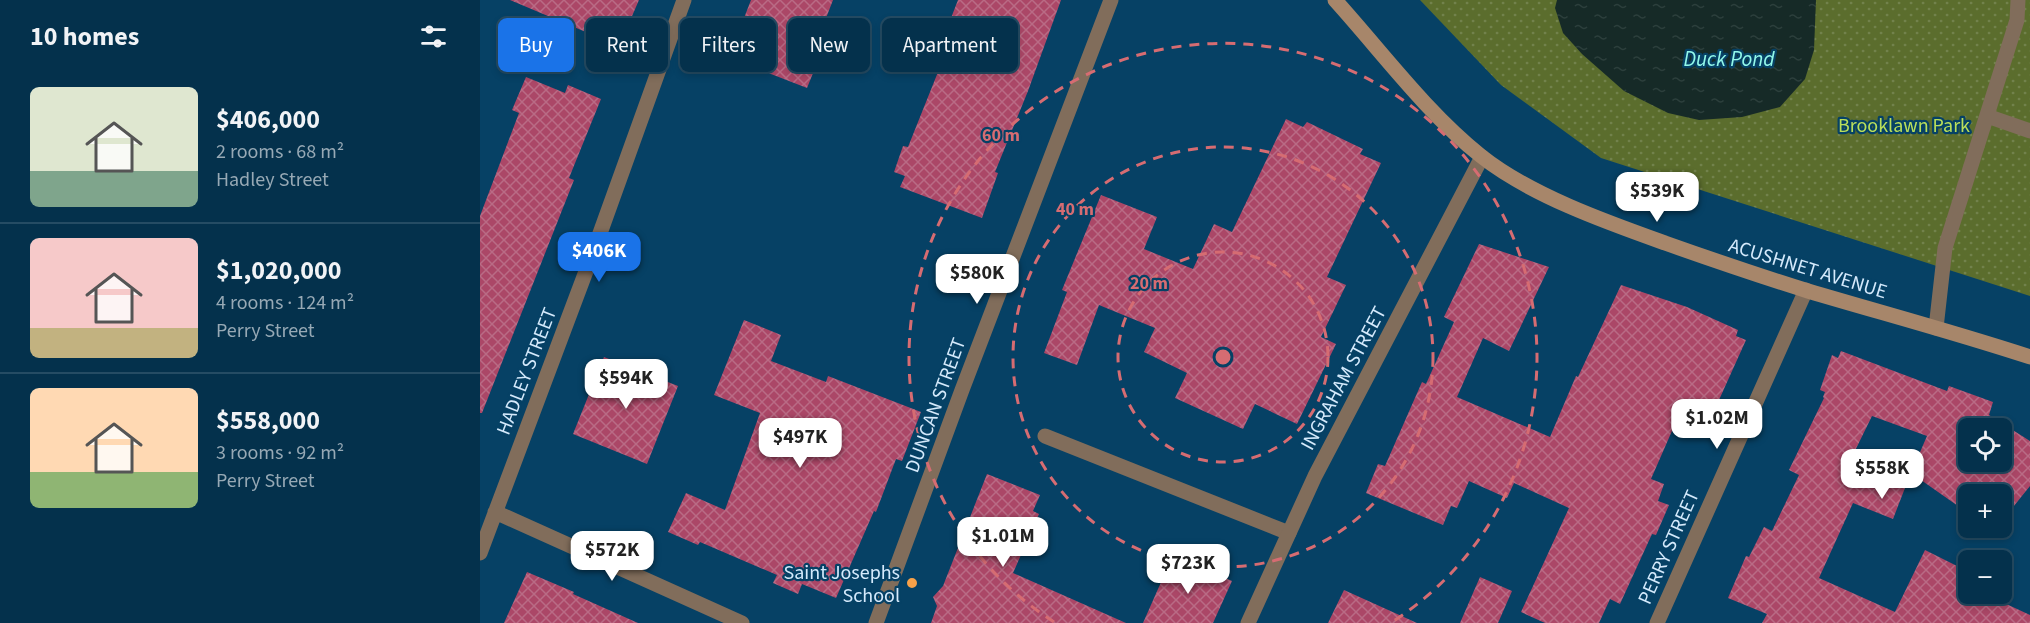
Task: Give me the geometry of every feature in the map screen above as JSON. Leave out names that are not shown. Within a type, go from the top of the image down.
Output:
[{"type":"main road","name":"ACUSHNET AVENUE","points":[[1335,0],[1439,116],[1482,157],[1514,178],[1549,196],[1619,226],[1806,290],[2030,357]]},
{"type":"street","name":"HADLEY STREET","points":[[480,553],[594,250],[684,0]]},
{"type":"street","name":"DUNCAN STREET","points":[[876,623],[1111,0]]},
{"type":"street","points":[[1936,328],[1945,248],[2017,20],[2018,0]]},
{"type":"street","points":[[1987,116],[2030,131]]},
{"type":"street","name":"INGRAHAM STREET","points":[[1248,623],[1315,476],[1482,157]]},
{"type":"street","name":"PERRY STREET","points":[[1657,623],[1806,290]]},
{"type":"street","points":[[1045,436],[1289,533]]},
{"type":"street","points":[[495,512],[742,623]]},
{"type":"green space","name":"Brooklawn Park","points":[[1420,0],[2030,0],[2030,296],[1601,158],[1501,85]]},
{"type":"water","name":"Duck Pond","points":[[1557,0],[1816,0],[1814,50],[1805,79],[1780,107],[1742,117],[1699,120],[1668,113],[1624,91],[1582,54],[1563,33],[1555,8]]},
{"type":"building","points":[[510,0],[639,0],[631,18],[586,18],[586,32],[574,27],[574,18],[553,18]]},
{"type":"building","points":[[751,0],[833,0],[826,18],[788,18],[788,72],[813,72],[807,88],[766,72],[776,72],[776,18],[744,18]]},
{"type":"building","points":[[958,0],[1061,0],[995,172],[998,173],[982,218],[900,187],[905,176],[894,172],[903,146],[908,147],[938,72],[1018,72],[1018,18],[951,18]]},
{"type":"building","points":[[526,77],[565,93],[568,85],[601,99],[569,178],[574,180],[482,413],[480,413],[480,216],[519,113],[512,110]]},
{"type":"building","points":[[1286,119],[1303,127],[1307,122],[1363,149],[1360,154],[1381,163],[1327,277],[1346,285],[1321,337],[1336,344],[1297,424],[1255,404],[1243,429],[1175,398],[1187,373],[1144,352],[1155,328],[1099,305],[1077,365],[1044,353],[1067,292],[1062,290],[1101,195],[1157,217],[1144,249],[1193,269],[1214,224],[1232,232]]},
{"type":"building","points":[[1479,244],[1549,267],[1509,351],[1483,338],[1457,397],[1550,437],[1576,376],[1578,377],[1621,285],[1687,307],[1738,330],[1736,336],[1746,340],[1710,420],[1682,408],[1651,479],[1664,484],[1658,501],[1669,505],[1656,535],[1652,534],[1620,604],[1610,599],[1599,623],[1545,623],[1521,612],[1569,508],[1514,483],[1507,498],[1469,481],[1457,508],[1451,506],[1443,525],[1366,493],[1378,464],[1385,466],[1422,382],[1426,384],[1454,322],[1444,317]]},
{"type":"building","points":[[744,320],[781,335],[771,361],[826,382],[828,376],[921,412],[902,461],[896,459],[876,512],[874,511],[836,598],[802,584],[798,594],[773,583],[777,575],[700,542],[698,545],[668,532],[686,493],[725,510],[760,413],[714,395]]},
{"type":"building","points":[[1841,351],[1947,391],[1949,386],[1993,402],[1989,415],[1994,418],[1958,418],[1958,472],[2012,472],[2012,430],[2030,441],[2030,486],[2012,508],[2012,484],[1958,484],[1958,506],[1911,473],[1927,436],[1872,416],[1848,465],[1905,488],[1893,519],[1853,503],[1819,578],[1895,612],[1925,550],[1958,566],[1958,604],[2006,604],[2030,615],[2030,623],[1762,623],[1767,614],[1728,598],[1746,556],[1749,557],[1764,527],[1772,531],[1799,475],[1789,470],[1824,398],[1825,392],[1820,390],[1832,355],[1838,358]]},
{"type":"building","points":[[604,357],[678,386],[647,464],[573,434]]},
{"type":"building","points":[[987,474],[1040,495],[1033,511],[1039,514],[1013,573],[1126,623],[931,623],[937,606],[933,597],[943,586]]},
{"type":"building","points":[[1173,555],[1232,581],[1213,623],[1143,623]]},
{"type":"building","points":[[527,572],[574,592],[573,594],[638,623],[504,623]]},
{"type":"building","points":[[1480,577],[1512,591],[1498,623],[1460,623]]},
{"type":"building","points":[[1344,590],[1417,623],[1328,623]]},
{"type":"place","name":"Saint Josephs School","points":[[912,583]]}]
